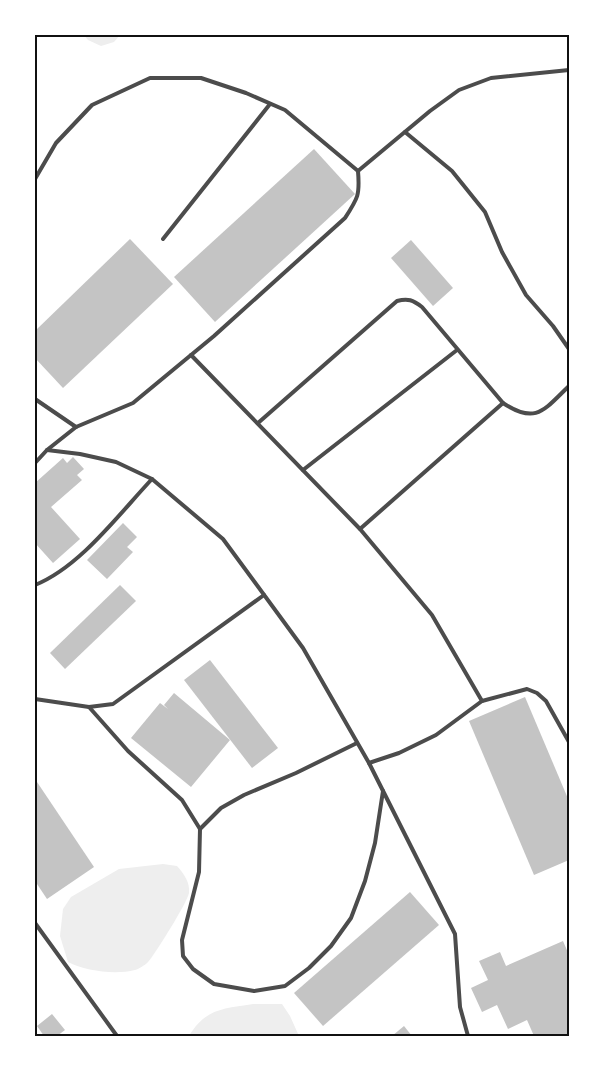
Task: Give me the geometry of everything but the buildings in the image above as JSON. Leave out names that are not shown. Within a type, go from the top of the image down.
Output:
[{"type":"lane","points":[[358,171],[430,111],[460,90],[491,78],[569,70]]},
{"type":"lane","points":[[35,179],[56,143],[92,105],[150,78],[201,78],[246,93],[285,110],[358,171],[360,189],[357,200],[345,218],[191,355],[133,403],[76,427],[47,450],[35,463]]},
{"type":"lane","points":[[163,239],[270,104]]},
{"type":"lane","points":[[405,132],[452,171],[485,212],[502,252],[526,295],[553,326],[569,349]]},
{"type":"lane","points":[[258,423],[397,301],[407,298],[418,304],[503,403],[514,410],[525,414],[532,414],[551,404],[569,386]]},
{"type":"lane","points":[[303,470],[457,350]]},
{"type":"lane","points":[[191,355],[360,529],[432,615],[482,701]]},
{"type":"lane","points":[[35,399],[76,427]]},
{"type":"lane","points":[[360,529],[503,403]]},
{"type":"lane","points":[[47,450],[80,454],[116,462],[152,479],[223,540],[304,648],[369,762],[455,934],[460,1007],[468,1036]]},
{"type":"lane","points":[[35,585],[49,580],[71,564],[152,479]]},
{"type":"lane","points":[[35,699],[89,707],[113,704],[264,595]]},
{"type":"lane","points":[[369,762],[399,754],[436,735],[482,701],[527,689],[537,693],[546,701],[569,742]]},
{"type":"lane","points":[[89,707],[128,751],[182,800],[200,829],[199,872],[182,940],[183,956],[193,969],[214,984],[254,991],[284,986],[309,968],[331,946],[351,918],[365,881],[376,843],[383,791]]},
{"type":"lane","points":[[200,829],[221,808],[244,794],[296,773],[357,743]]},
{"type":"lane","points":[[35,923],[117,1036]]},
{"type":"shaded area","points":[[84,35],[120,35],[114,42],[101,46],[88,40]]},
{"type":"shaded area","points":[[163,864],[177,866],[186,878],[189,885],[189,893],[164,939],[148,962],[137,969],[109,972],[91,970],[68,962],[60,936],[63,909],[71,897],[119,869]]},
{"type":"shaded area","points":[[253,1004],[282,1004],[299,1036],[189,1036],[202,1020],[216,1011]]}]
